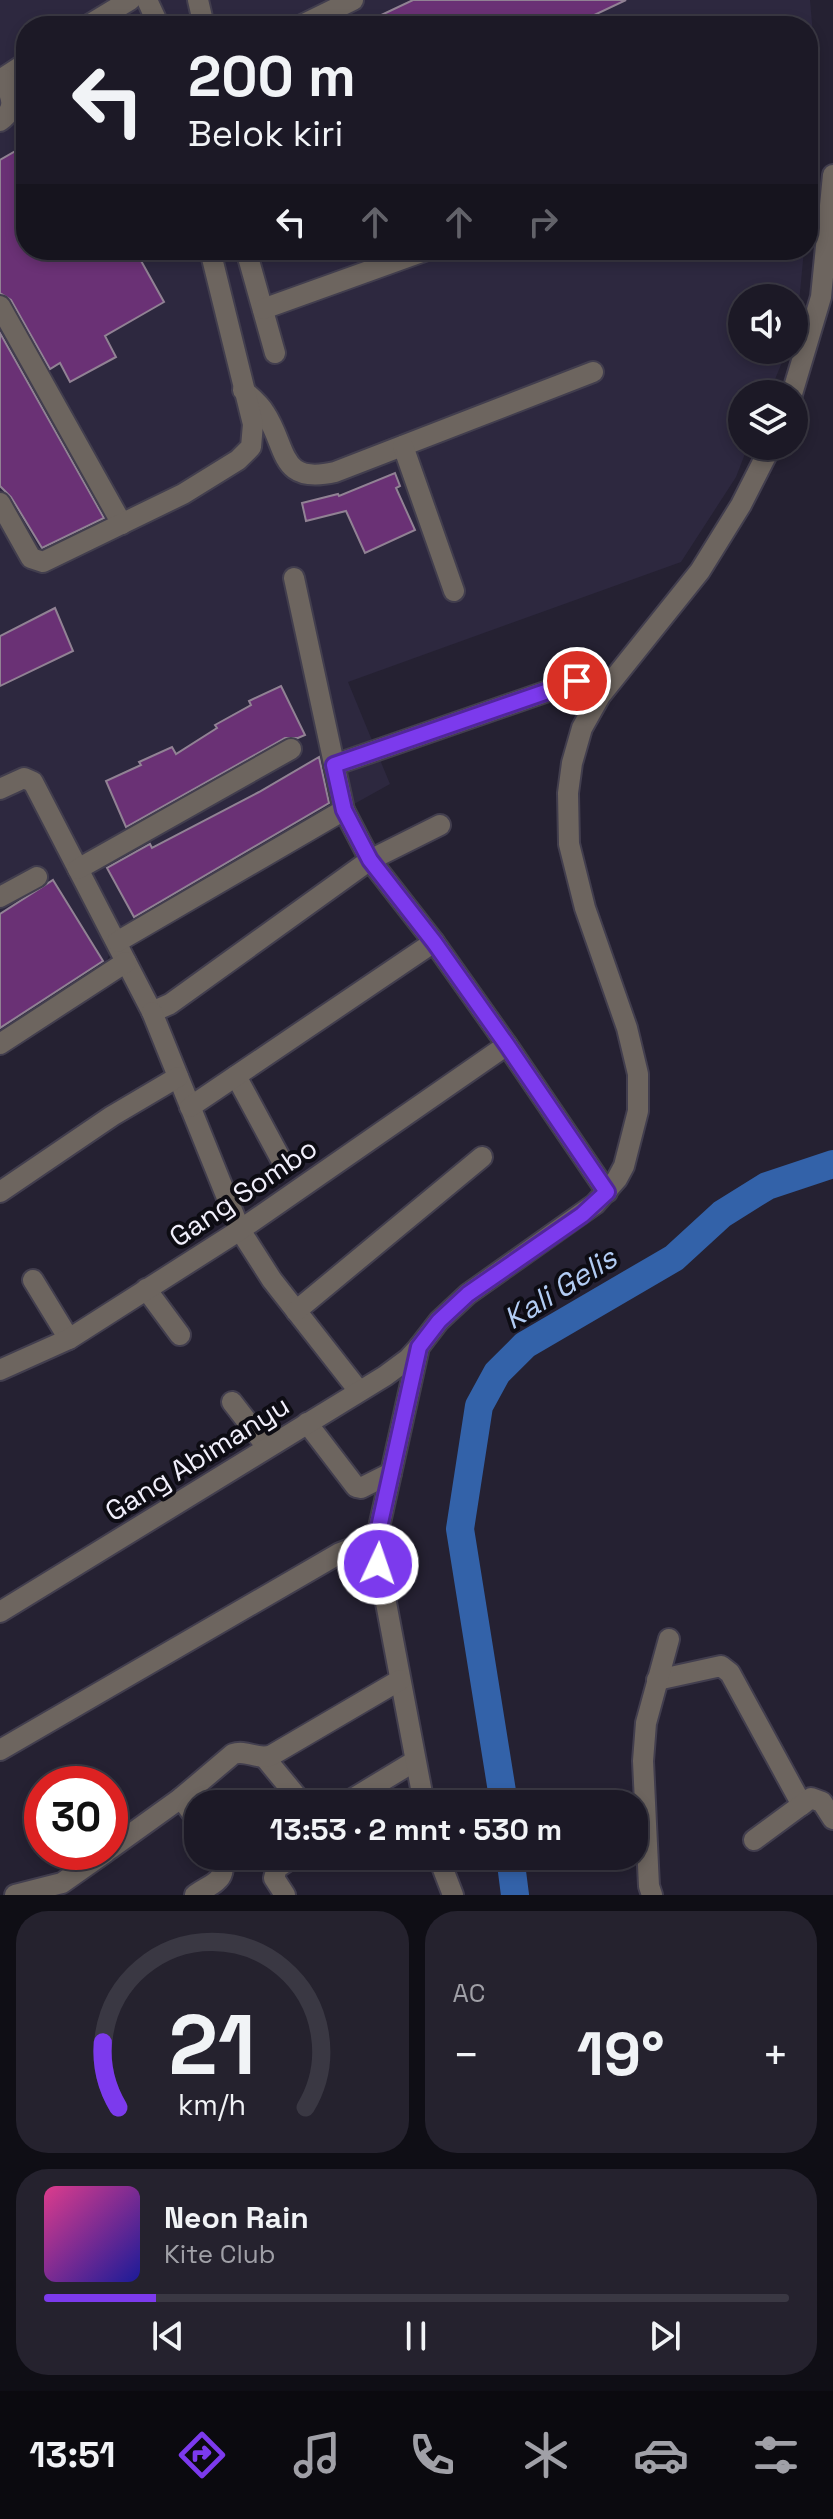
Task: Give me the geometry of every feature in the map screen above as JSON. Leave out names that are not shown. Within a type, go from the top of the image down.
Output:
[{"type":"street","points":[[104,16],[130,0]]},
{"type":"street","points":[[320,16],[353,0]]},
{"type":"street","points":[[0,121],[13,105],[2,79]]},
{"type":"street","points":[[796,380],[821,297],[833,175]]},
{"type":"street","points":[[0,503],[31,558],[39,562],[183,494],[247,453],[253,438],[253,424],[212,260]]},
{"type":"street","points":[[249,260],[275,353]]},
{"type":"street","points":[[263,309],[399,260]]},
{"type":"street","points":[[0,306],[122,524]]},
{"type":"street","points":[[243,390],[266,413],[286,460],[301,473],[316,476],[335,472],[593,372]]},
{"type":"street","points":[[403,446],[454,591]]},
{"type":"street","name":"Gang Abimanyu","points":[[0,1612],[397,1368],[468,1294],[582,1215],[607,1192],[624,1166],[630,1150],[638,1111],[638,1074],[627,1028],[585,908],[569,844],[568,793],[572,763],[582,728],[600,696],[700,571],[741,505],[764,460]]},
{"type":"street","points":[[294,578],[344,810],[370,860],[434,942],[607,1192]]},
{"type":"street","points":[[334,765],[577,681]]},
{"type":"street","points":[[78,869],[291,749]]},
{"type":"street","points":[[0,789],[24,778],[33,782],[152,1012],[240,1230],[272,1280],[359,1391]]},
{"type":"street","points":[[117,942],[344,810]]},
{"type":"street","points":[[152,1012],[170,1004],[370,860],[440,825]]},
{"type":"street","points":[[0,897],[37,877]]},
{"type":"street","points":[[190,1107],[434,942]]},
{"type":"street","points":[[0,1044],[126,962]]},
{"type":"street","name":"Gang Sombo","points":[[0,1370],[69,1339],[240,1230],[507,1045]]},
{"type":"street","points":[[236,1076],[284,1165]]},
{"type":"street","points":[[0,1192],[112,1116],[178,1077]]},
{"type":"street","points":[[296,1311],[482,1157]]},
{"type":"street","points":[[33,1280],[69,1339]]},
{"type":"street","points":[[146,1289],[180,1335]]},
{"type":"street","points":[[419,1347],[377,1545],[421,1790]]},
{"type":"street","points":[[232,1402],[267,1447]]},
{"type":"street","points":[[307,1423],[356,1487],[361,1488],[391,1473]]},
{"type":"street","points":[[0,1750],[340,1553],[377,1545]]},
{"type":"street","points":[[652,1895],[643,1761],[646,1723],[669,1639]]},
{"type":"street","points":[[657,1680],[721,1666],[730,1673],[802,1805]]},
{"type":"street","points":[[265,1758],[400,1680]]},
{"type":"street","points":[[128,1836],[238,1752],[265,1758],[291,1790]]},
{"type":"street","points":[[367,1790],[415,1761]]},
{"type":"street","points":[[181,1798],[184,1802]]},
{"type":"street","points":[[754,1840],[811,1798],[819,1799],[833,1819]]},
{"type":"street","points":[[15,1895],[62,1883],[81,1870]]},
{"type":"street","points":[[195,1895],[222,1876],[225,1870]]},
{"type":"street","points":[[276,1870],[274,1878],[285,1895]]},
{"type":"street","points":[[443,1870],[453,1895]]},
{"type":"shaded area","points":[[0,0],[810,0],[811,16],[16,16],[16,260],[803,260],[801,284],[728,284],[728,364],[781,364],[775,380],[728,380],[728,460],[743,460],[736,477],[681,562],[348,682],[390,784],[115,937],[96,993],[0,1046]]},
{"type":"building","points":[[413,0],[626,0],[592,16],[379,16]]},
{"type":"building","points":[[16,151],[16,260],[141,260],[164,302],[105,336],[116,357],[70,382],[60,363],[50,369],[11,300],[0,293],[0,160]]},
{"type":"building","points":[[0,333],[104,518],[42,548],[11,497],[0,486]]},
{"type":"building","points":[[395,473],[400,486],[396,488],[415,530],[365,553],[346,511],[306,521],[302,503],[339,496]]},
{"type":"building","points":[[55,608],[73,651],[0,686],[0,636]]},
{"type":"building","points":[[281,686],[305,735],[285,738],[126,827],[106,781],[172,747],[176,754],[217,728],[215,725],[251,705],[249,701]]},
{"type":"building","points":[[319,757],[329,803],[134,917],[107,868],[259,792]]},
{"type":"building","points":[[53,880],[103,961],[0,1028],[0,914]]},
{"type":"waterway","name":"Kali Gelis","points":[[502,1790],[460,1529],[479,1406],[497,1373],[525,1345],[674,1258],[722,1214],[767,1186],[833,1164]]},
{"type":"waterway","name":"Kali Gelis","points":[[512,1870],[515,1895]]},
{"type":"route","points":[[378,1564],[378,1532],[419,1347],[439,1321],[468,1294],[582,1215],[607,1192],[434,942],[370,860],[344,810],[334,765],[577,681]]}]
